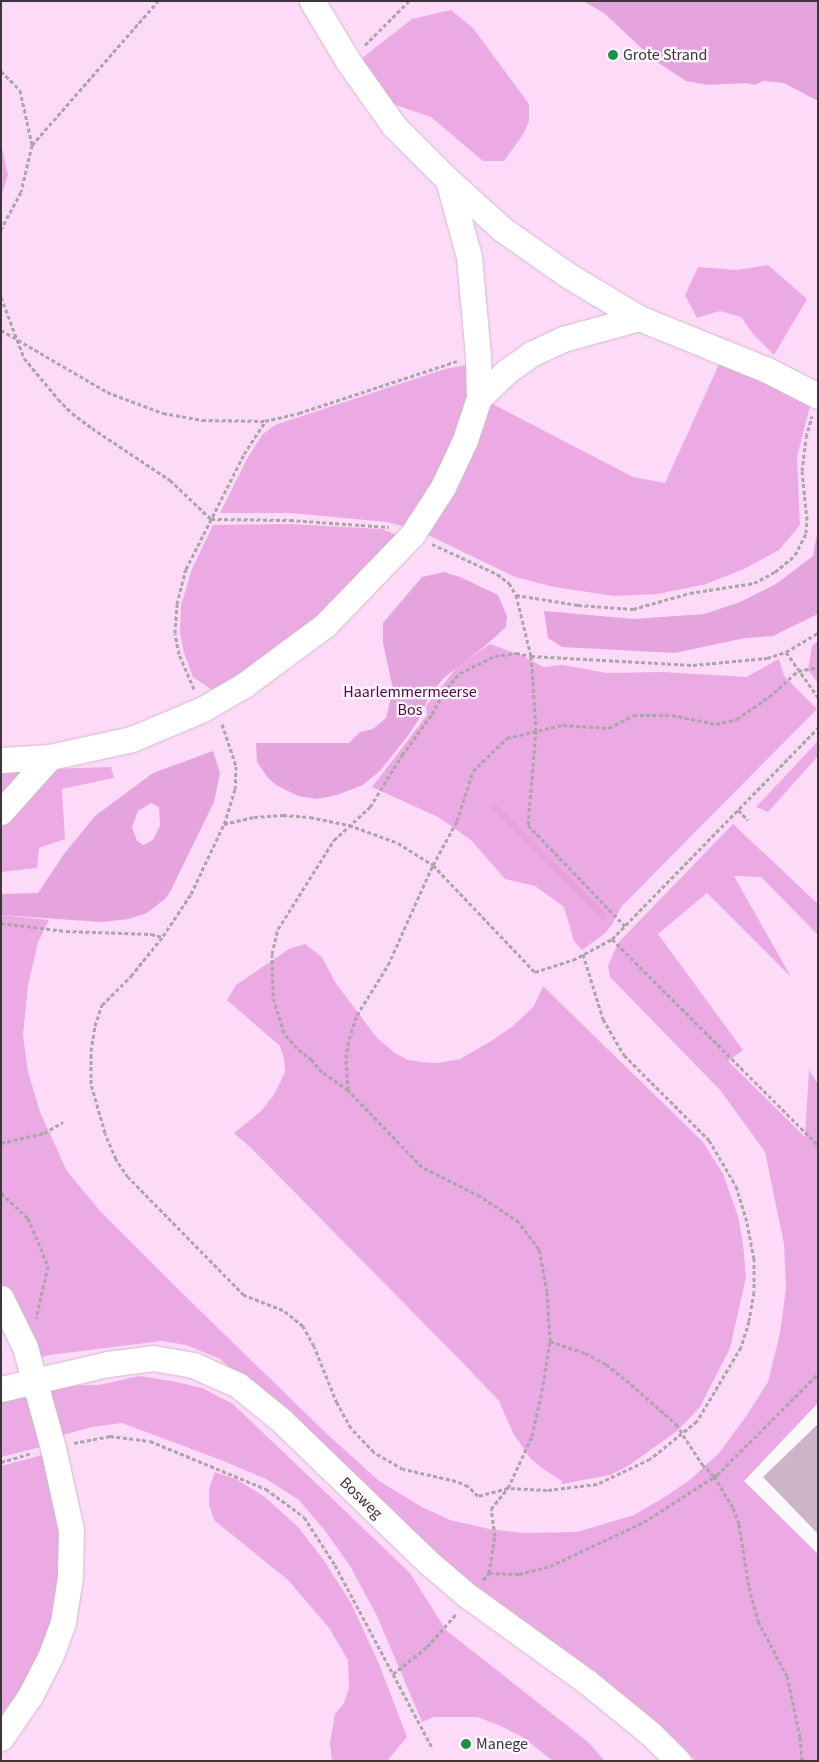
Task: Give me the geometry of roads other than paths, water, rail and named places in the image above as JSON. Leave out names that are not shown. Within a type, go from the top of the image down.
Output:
[{"type":"street","points":[[312,1],[348,61],[394,126],[502,230],[566,274],[639,318],[767,370],[818,396]]},
{"type":"street","points":[[1,760],[50,756],[132,739],[208,706],[244,684],[325,625],[412,535],[443,487],[465,440],[478,398],[478,356],[469,257],[448,180]]},
{"type":"street","points":[[478,398],[507,371],[531,354],[563,339],[639,318]]},
{"type":"street","points":[[1,812],[50,756]]},
{"type":"street","points":[[1,1298],[25,1347],[53,1448],[71,1530],[70,1577],[63,1622],[50,1656],[30,1696],[1,1738]]},
{"type":"street","name":"Bosweg","points":[[1,1389],[108,1364],[153,1358],[193,1365],[238,1385],[281,1420],[428,1562],[468,1596],[586,1680],[651,1734],[678,1761]]},
{"type":"place","name":"Grote Strand","points":[[613,55]]},
{"type":"place","name":"Manege","points":[[466,1744]]},
{"type":"park label","name":"Haarlemmermeerse Bos","points":[[410,701]]}]
